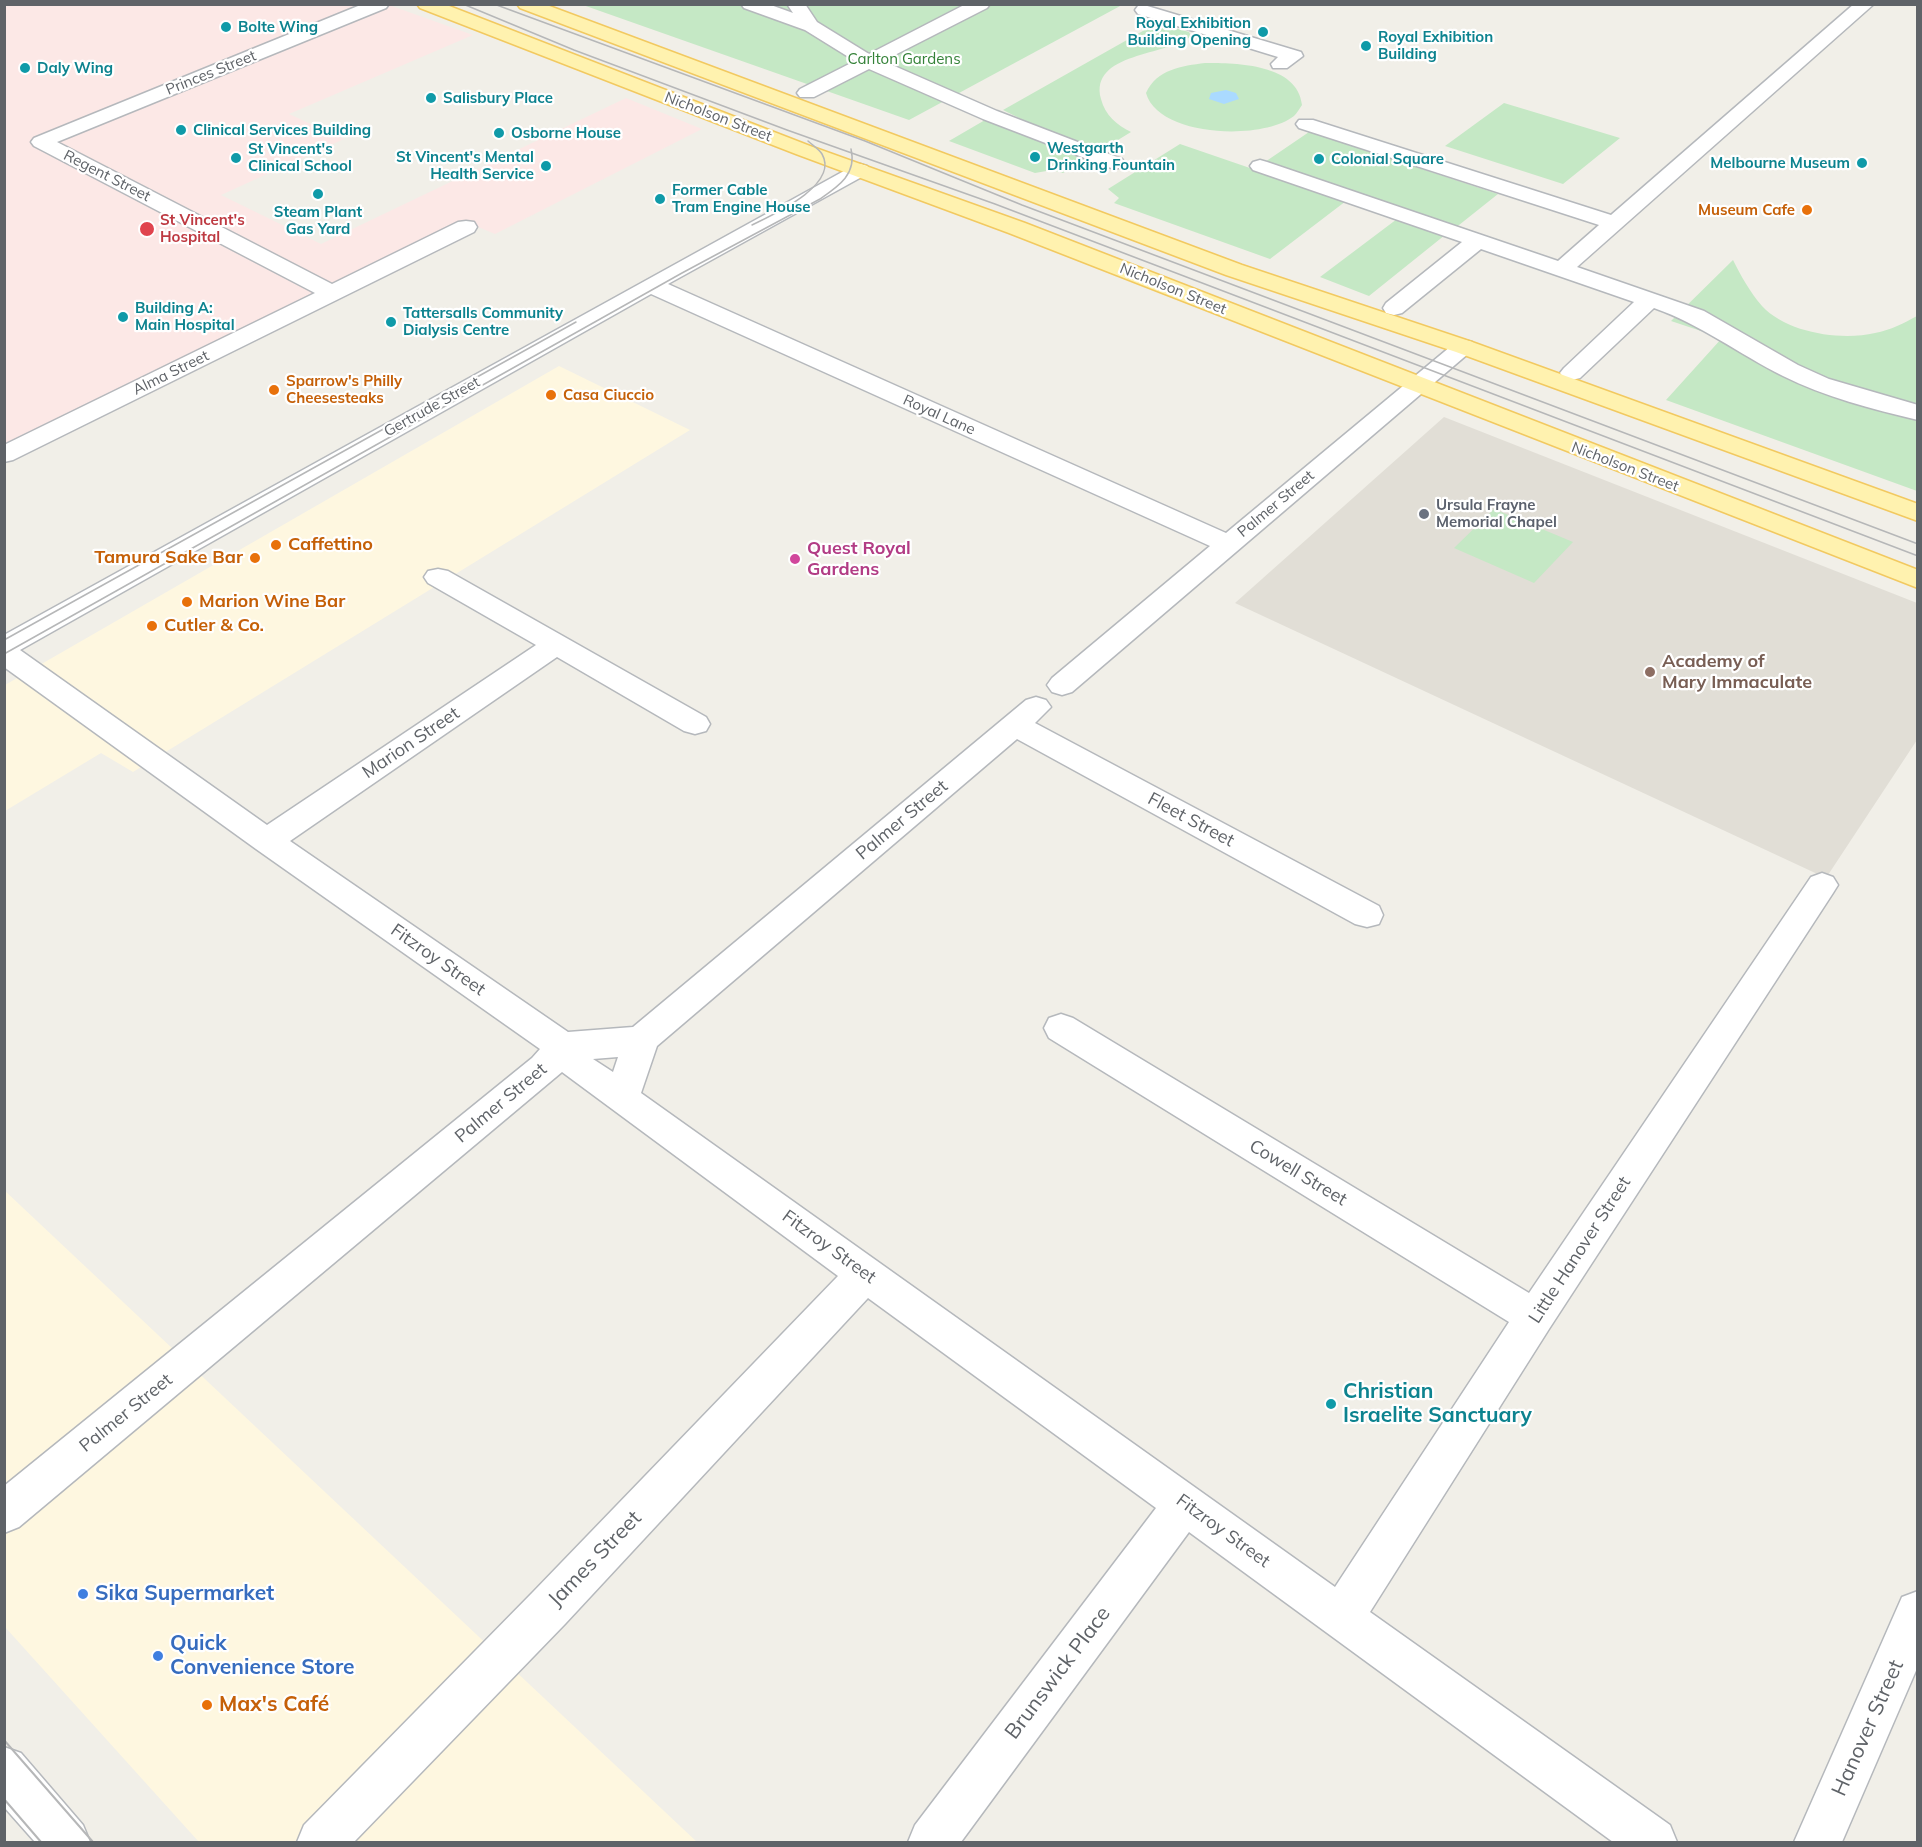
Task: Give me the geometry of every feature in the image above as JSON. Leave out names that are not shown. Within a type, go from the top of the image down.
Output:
[{"type":"main road","name":"Nicholson Street","points":[[426,4],[1017,228],[1917,580]]},
{"type":"main road","points":[[526,4],[590,26],[1234,270],[1464,347],[1917,513]]},
{"type":"main road","points":[[860,170],[901,143]]},
{"type":"street","name":"Princes Street","points":[[41,142],[380,4]]},
{"type":"street","points":[[750,4],[811,26],[869,62],[983,112],[1115,163]]},
{"type":"street","points":[[796,4],[811,26]]},
{"type":"street","points":[[807,93],[981,4]]},
{"type":"street","points":[[1561,270],[1865,4]]},
{"type":"street","points":[[1143,7],[1294,56],[1280,64]]},
{"type":"street","points":[[1306,124],[1614,223]]},
{"type":"street","name":"Regent Street","points":[[41,142],[332,293]]},
{"type":"street","points":[[1260,166],[1704,320],[1791,371],[1825,385],[1917,413]]},
{"type":"street","name":"Gertrude Street","points":[[4,647],[860,170]]},
{"type":"street","name":"Alma Street","points":[[4,455],[466,227]]},
{"type":"street","points":[[1394,308],[1477,241]]},
{"type":"street","name":"Royal Lane","points":[[650,285],[1228,544]]},
{"type":"street","points":[[1572,373],[1649,300]]},
{"type":"street","name":"Palmer Street","points":[[1062,685],[1464,347]]},
{"type":"street","points":[[438,577],[695,724]]},
{"type":"street","name":"Marion Street","points":[[267,841],[556,645]]},
{"type":"street","name":"Fitzroy Street","points":[[4,653],[267,841],[562,1047],[576,1065],[1653,1842]]},
{"type":"street","name":"Palmer Street","points":[[4,1514],[545,1068],[562,1047],[612,1044],[642,1039],[1026,716]]},
{"type":"street","name":"Fleet Street","points":[[1026,716],[1367,915]]},
{"type":"street","name":"Little Hanover Street","points":[[1341,1617],[1535,1317],[1822,885]]},
{"type":"street","name":"Cowell Street","points":[[1061,1028],[1535,1317]]},
{"type":"street","points":[[622,1097],[642,1039]]},
{"type":"street","name":"James Street","points":[[321,1842],[557,1599],[866,1273]]},
{"type":"street","name":"Brunswick Place","points":[[932,1842],[1185,1503]]},
{"type":"street","name":"Hanover Street","points":[[1818,1842],[1917,1613]]},
{"type":"street","points":[[4,1770],[66,1842]]},
{"type":"shaded area","name":"St Vincent's Hospital","points":[[5,5],[389,5],[473,35],[289,114],[344,139],[221,195],[321,244],[626,98],[702,129],[495,234],[471,224],[5,452]]},
{"type":"shaded area","points":[[559,366],[690,430],[133,772],[101,753],[5,811],[5,685]]},
{"type":"shaded area","name":"Academy of Mary Immaculate","points":[[1444,417],[1917,603],[1917,740],[1826,878],[1235,603]]},
{"type":"shaded area","points":[[4,1190],[697,1842],[199,1842],[5,1627]]},
{"type":"green space","name":"Carlton Gardens","points":[[583,5],[1122,5],[909,120]]},
{"type":"green space","points":[[1157,23],[1189,32],[1191,36],[1180,43],[1133,57],[1107,72],[1100,84],[1101,99],[1105,110],[1112,119],[1131,132],[1100,151],[1035,126],[1003,110]]},
{"type":"green space","points":[[1205,63],[1249,65],[1278,74],[1290,81],[1298,91],[1302,105],[1294,116],[1279,124],[1236,131],[1190,126],[1170,119],[1154,108],[1146,93],[1157,79],[1179,67]]},
{"type":"green space","points":[[1504,103],[1620,138],[1563,184],[1445,146]]},
{"type":"green space","points":[[985,120],[1086,160],[1063,173],[1052,170],[1035,173],[949,141]]},
{"type":"green space","points":[[1309,132],[1498,194],[1454,229],[1262,164]]},
{"type":"green space","points":[[1180,144],[1346,201],[1270,259],[1114,203],[1119,198],[1108,189]]},
{"type":"green space","points":[[1397,219],[1445,235],[1369,296],[1320,277]]},
{"type":"green space","points":[[1733,260],[1746,284],[1762,306],[1785,323],[1800,329],[1831,335],[1861,335],[1886,330],[1917,316],[1917,491],[1666,400],[1722,338],[1671,321]]},
{"type":"green space","points":[[1494,509],[1573,542],[1534,583],[1454,548]]},
{"type":"water","points":[[1226,90],[1236,93],[1239,99],[1224,104],[1209,99],[1211,93]]},
{"type":"tram line","points":[[463,4],[574,50],[851,153]]},
{"type":"tram line","points":[[494,4],[865,141],[1022,205],[1918,544]]},
{"type":"tram line","points":[[752,225],[801,197],[821,177],[825,166],[822,154],[808,141]]},
{"type":"tram line","points":[[4,654],[682,273],[820,199],[845,178],[851,166],[851,153]]},
{"type":"tram line","points":[[851,153],[995,204],[1918,556]]},
{"type":"tram line","points":[[4,640],[576,322]]},
{"type":"tram line","points":[[4,1740],[93,1842]]},
{"type":"tram line","points":[[4,1799],[41,1842]]},
{"type":"place","name":"Bolte Wing","points":[[226,27]]},
{"type":"place","name":"Royal Exhibition Building Opening","points":[[1263,32]]},
{"type":"place","name":"Royal Exhibition Building","points":[[1366,46]]},
{"type":"place","name":"Daly Wing","points":[[25,68]]},
{"type":"place","name":"Salisbury Place","points":[[431,98]]},
{"type":"place","name":"Clinical Services Building","points":[[181,130]]},
{"type":"place","name":"Osborne House","points":[[499,133]]},
{"type":"place","name":"Westgarth Drinking Fountain","points":[[1035,157]]},
{"type":"place","name":"St Vincent's Clinical School","points":[[236,158]]},
{"type":"place","name":"Colonial Square","points":[[1319,159]]},
{"type":"place","name":"Melbourne Museum","points":[[1862,163]]},
{"type":"place","name":"St Vincent's Mental Health Service","points":[[546,166]]},
{"type":"place","name":"Steam Plant Gas Yard","points":[[318,194]]},
{"type":"place","name":"Former Cable Tram Engine House","points":[[660,199]]},
{"type":"place","name":"Museum Cafe","points":[[1807,210]]},
{"type":"place","name":"St Vincent's Hospital","points":[[147,229]]},
{"type":"place","name":"Building A: Main Hospital","points":[[123,317]]},
{"type":"place","name":"Tattersalls Community Dialysis Centre","points":[[391,322]]},
{"type":"place","name":"Sparrow's Philly Cheesesteaks","points":[[274,390]]},
{"type":"place","name":"Casa Ciuccio","points":[[551,395]]},
{"type":"place","name":"Ursula Frayne Memorial Chapel","points":[[1424,514]]},
{"type":"place","name":"Caffettino","points":[[276,545]]},
{"type":"place","name":"Tamura Sake Bar","points":[[255,558]]},
{"type":"place","name":"Quest Royal Gardens","points":[[795,559]]},
{"type":"place","name":"Marion Wine Bar","points":[[187,602]]},
{"type":"place","name":"Cutler & Co.","points":[[152,626]]},
{"type":"place","name":"Academy of Mary Immaculate","points":[[1650,672]]},
{"type":"place","name":"Christian Israelite Sanctuary","points":[[1331,1404]]},
{"type":"place","name":"Sika Supermarket","points":[[83,1594]]},
{"type":"place","name":"Quick Convenience Store","points":[[158,1656]]},
{"type":"place","name":"Max's Café","points":[[207,1705]]}]
